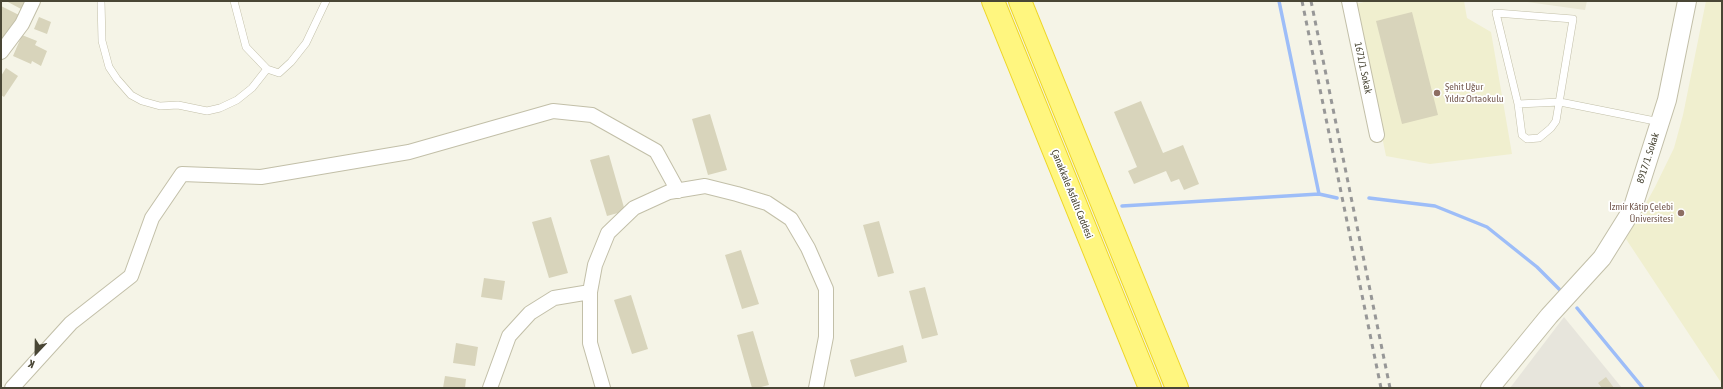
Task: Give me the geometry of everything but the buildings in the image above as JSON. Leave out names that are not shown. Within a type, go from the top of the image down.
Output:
[{"type":"highway","name":"Çanakkale Asfaltı Caddesi","points":[[993,1],[1146,383]]},
{"type":"highway","points":[[1020,1],[1176,388]]},
{"type":"street","points":[[1,52],[22,24],[33,1]]},
{"type":"street","name":"1671/1. Sokak","points":[[1349,1],[1377,135]]},
{"type":"street","name":"8917/1. Sokak","points":[[1490,388],[1549,316],[1602,258],[1632,210],[1667,100],[1687,1]]},
{"type":"street","points":[[12,388],[71,323],[131,276],[152,218],[182,174],[261,177],[409,152],[553,111],[592,115],[656,151],[678,191]]},
{"type":"street","points":[[603,388],[590,343],[590,292],[595,265],[608,233],[634,208],[669,192],[705,186],[767,203],[791,220],[808,248],[826,289],[826,337],[816,388]]},
{"type":"street","points":[[490,388],[509,336],[530,313],[554,298],[590,292]]},
{"type":"lane","points":[[101,1],[102,41],[109,67],[130,95],[142,101],[160,106],[178,105],[207,111],[220,108],[237,100],[252,88],[267,70]]},
{"type":"lane","points":[[234,1],[246,47],[267,70],[279,74],[306,43],[326,1]]},
{"type":"lane","points":[[1496,13],[1573,19],[1560,102],[1556,121],[1551,128],[1539,138],[1527,140],[1522,135],[1518,104],[1496,13]]},
{"type":"lane","points":[[1518,104],[1560,102],[1660,122]]},
{"type":"shaded area","name":"Şehit Uğur Yıldız Ortaokulu","points":[[1368,1],[1464,1],[1467,18],[1491,32],[1512,154],[1430,164],[1386,156],[1355,4]]},
{"type":"shaded area","points":[[1520,1],[1587,1],[1585,10]]},
{"type":"shaded area","name":"İzmir Kâtip Çelebi Üniversitesi","points":[[1706,1],[1722,1],[1722,384],[1626,239],[1655,187],[1674,148],[1683,115]]},
{"type":"shaded area","points":[[1564,317],[1622,388],[1510,388]]},
{"type":"waterway","points":[[1279,1],[1319,194],[1337,198]]},
{"type":"waterway","points":[[1122,206],[1319,194]]},
{"type":"waterway","points":[[1369,198],[1435,206],[1487,227],[1537,267],[1562,292]]},
{"type":"waterway","points":[[1577,308],[1643,388]]},
{"type":"railway","points":[[1302,1],[1381,388]]},
{"type":"railway","points":[[1311,1],[1390,388]]},
{"type":"place","name":"Şehit Uğur Yıldız Ortaokulu","points":[[1437,93]]},
{"type":"place","name":"İzmir Kâtip Çelebi Üniversitesi","points":[[1681,213]]}]
